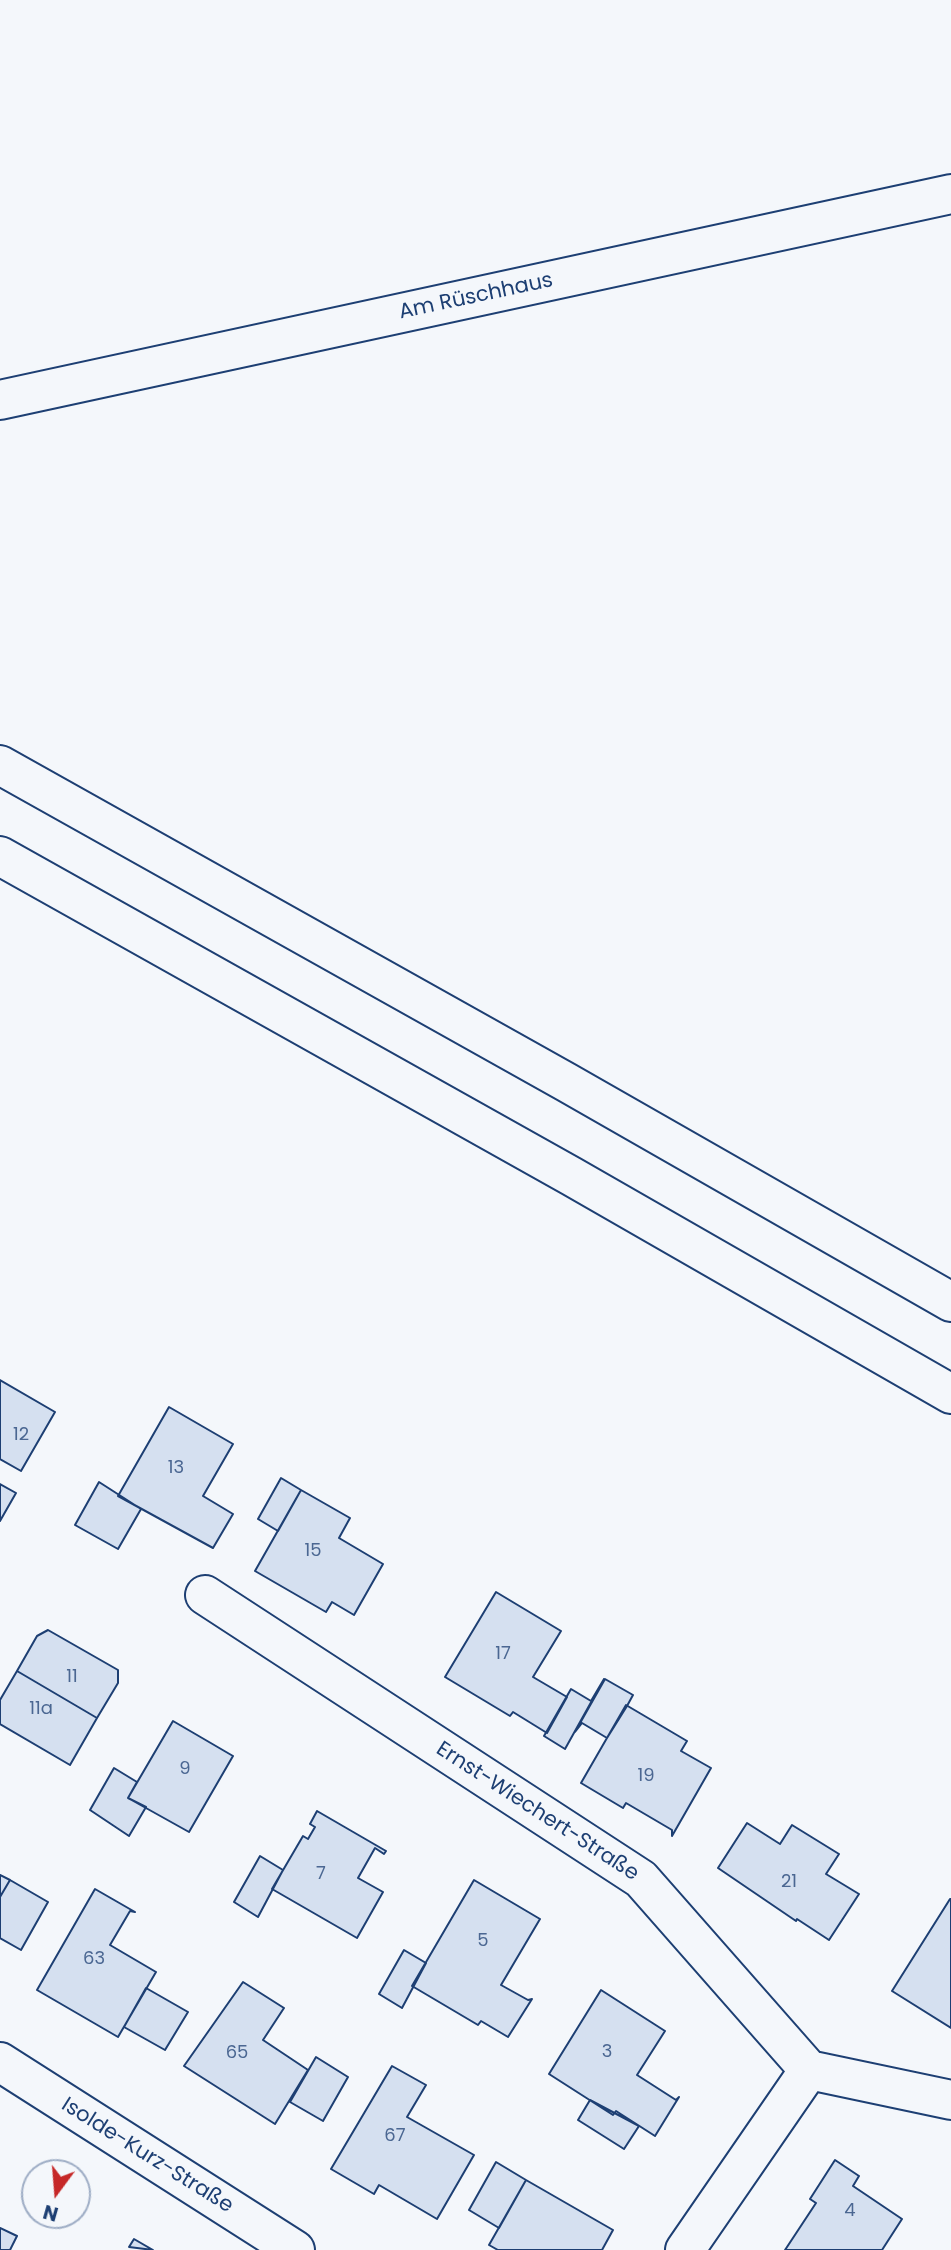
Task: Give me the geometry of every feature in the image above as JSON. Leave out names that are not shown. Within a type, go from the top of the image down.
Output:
[{"type":"main road","name":"Am Rüschhaus","points":[[0,400],[951,194]]},
{"type":"main road","points":[[0,765],[578,1088],[951,1303]]},
{"type":"main road","points":[[0,856],[571,1176],[951,1394]]},
{"type":"main road","name":"Ernst-Wiechert-Straße","points":[[205,1595],[641,1879],[809,2070]]},
{"type":"main road","name":"Isolde-Kurz-Straße","points":[[0,2062],[295,2250]]},
{"type":"main road","points":[[685,2250],[809,2070],[951,2100]]},
{"type":"building","points":[[0,1380],[55,1412],[21,1471],[0,1459]]},
{"type":"building","points":[[169,1407],[233,1444],[203,1496],[233,1514],[213,1548],[118,1496]]},
{"type":"building","points":[[281,1478],[301,1490],[278,1531],[258,1519]]},
{"type":"building","points":[[99,1482],[141,1509],[118,1549],[75,1525]]},
{"type":"building","points":[[0,1484],[16,1493],[0,1521]]},
{"type":"building","points":[[301,1490],[350,1518],[339,1538],[383,1564],[354,1615],[332,1602],[326,1612],[255,1571]]},
{"type":"building","points":[[496,1592],[561,1631],[533,1677],[567,1697],[547,1733],[513,1712],[510,1716],[445,1677]]},
{"type":"building","points":[[48,1630],[118,1670],[118,1683],[97,1718],[17,1671],[37,1636]]},
{"type":"building","points":[[17,1671],[97,1718],[70,1765],[0,1724],[0,1700]]},
{"type":"building","points":[[604,1679],[565,1749],[544,1736],[571,1689],[591,1701]]},
{"type":"building","points":[[605,1679],[633,1695],[627,1706],[607,1738],[582,1723],[575,1732]]},
{"type":"building","points":[[626,1705],[687,1741],[681,1751],[711,1768],[672,1836],[672,1830],[626,1803],[623,1808],[581,1783]]},
{"type":"building","points":[[173,1721],[233,1756],[189,1832],[128,1798]]},
{"type":"building","points":[[114,1768],[137,1782],[128,1798],[146,1807],[129,1836],[90,1810]]},
{"type":"building","points":[[317,1811],[386,1851],[384,1854],[375,1848],[358,1878],[383,1892],[357,1938],[272,1889],[303,1836],[308,1839],[315,1827],[310,1824]]},
{"type":"building","points":[[747,1823],[780,1844],[792,1825],[839,1854],[826,1874],[859,1894],[829,1940],[718,1868]]},
{"type":"building","points":[[260,1856],[283,1870],[258,1917],[234,1902]]},
{"type":"building","points":[[0,1875],[10,1880],[0,1897]]},
{"type":"building","points":[[10,1880],[48,1902],[21,1950],[0,1938],[0,1897]]},
{"type":"building","points":[[474,1880],[540,1919],[501,1985],[528,2000],[532,1999],[508,2037],[481,2021],[478,2025],[412,1986]]},
{"type":"building","points":[[95,1889],[135,1912],[130,1911],[110,1945],[156,1972],[118,2037],[37,1990]]},
{"type":"building","points":[[951,1899],[951,2028],[892,1991]]},
{"type":"building","points":[[404,1950],[426,1963],[402,2008],[379,1994]]},
{"type":"building","points":[[243,1982],[284,2008],[263,2040],[308,2070],[275,2124],[184,2066]]},
{"type":"building","points":[[146,1988],[188,2012],[165,2050],[124,2027]]},
{"type":"building","points":[[601,1990],[665,2031],[637,2075],[676,2100],[679,2097],[655,2136],[616,2111],[613,2115],[549,2074]]},
{"type":"building","points":[[316,2057],[348,2077],[323,2121],[290,2102]]},
{"type":"building","points":[[392,2066],[426,2085],[407,2117],[474,2155],[437,2219],[379,2185],[374,2194],[331,2169]]},
{"type":"building","points":[[590,2100],[639,2126],[624,2149],[578,2120]]},
{"type":"building","points":[[835,2160],[859,2176],[853,2186],[902,2219],[882,2250],[785,2250],[816,2203],[810,2199]]},
{"type":"building","points":[[496,2162],[526,2180],[499,2228],[469,2210]]},
{"type":"building","points":[[526,2180],[613,2230],[602,2250],[498,2250],[489,2245]]},
{"type":"building","points":[[0,2228],[17,2236],[10,2250],[0,2250]]},
{"type":"building","points":[[134,2239],[153,2250],[129,2247]]}]
